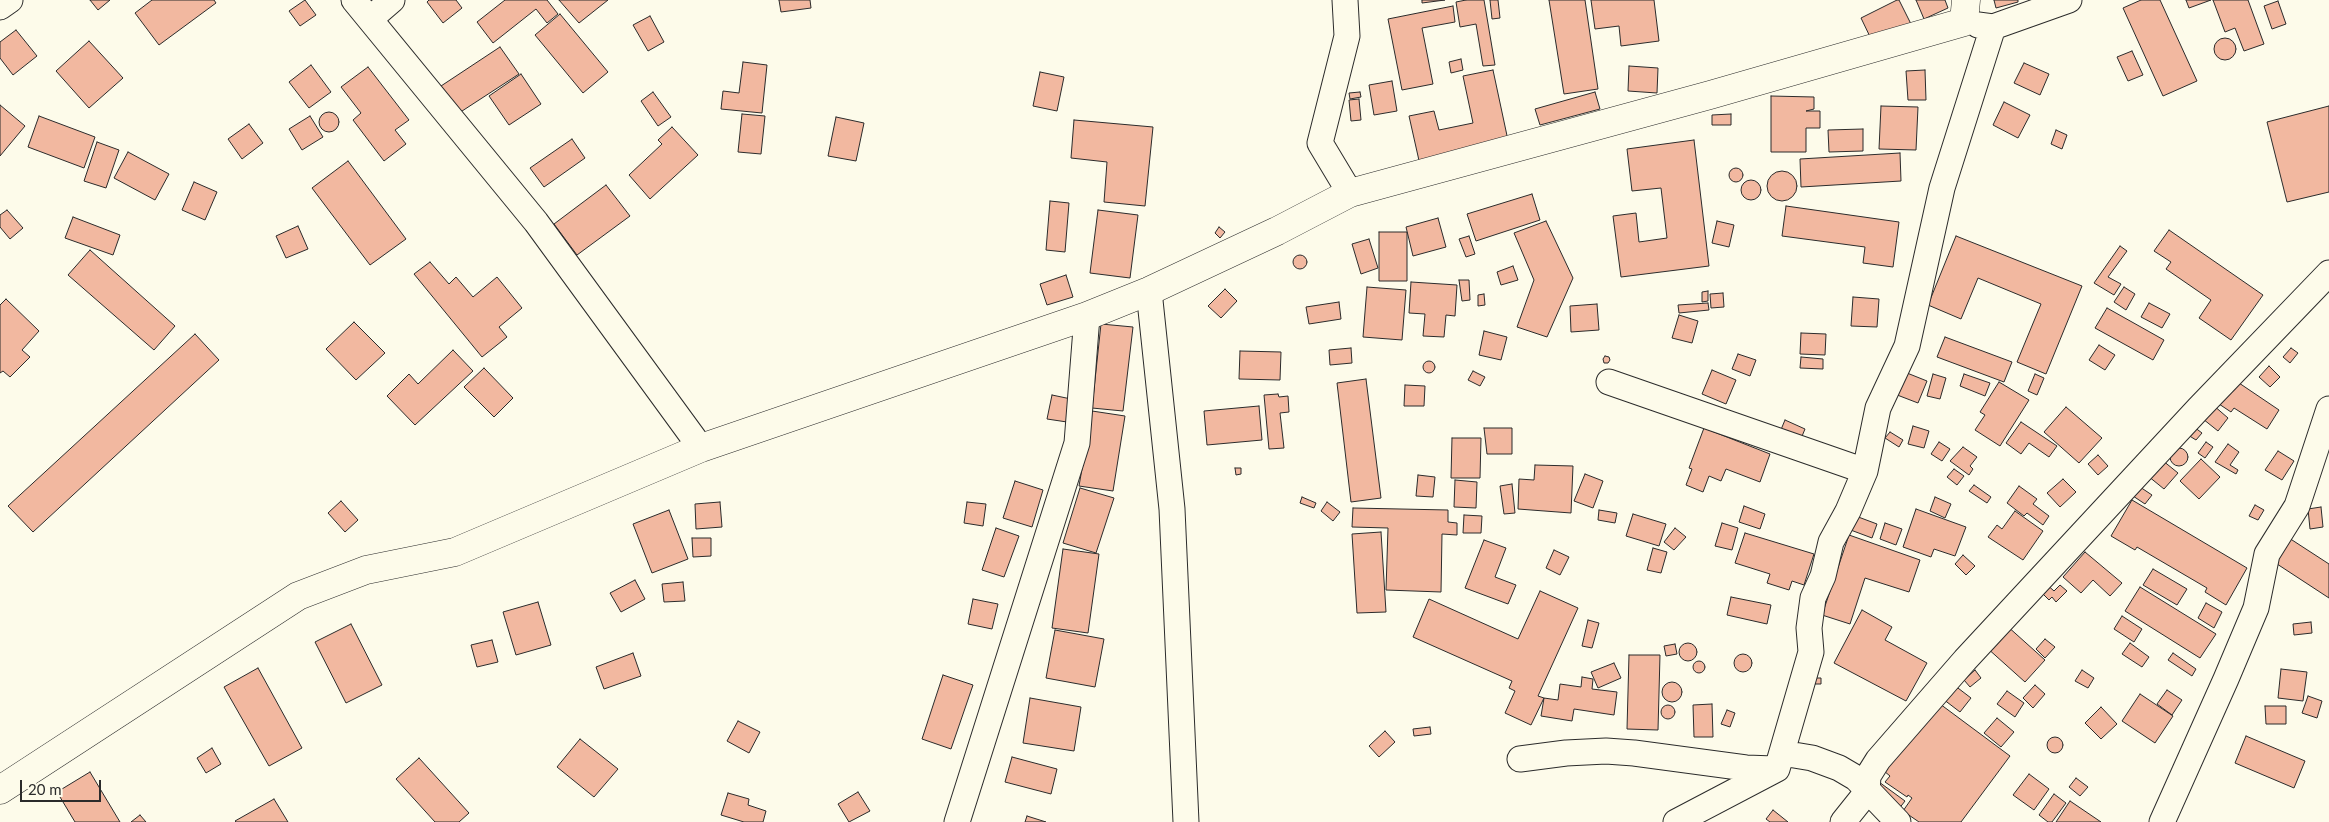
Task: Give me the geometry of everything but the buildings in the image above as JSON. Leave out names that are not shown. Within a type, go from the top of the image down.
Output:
[{"type":"main road","points":[[0,790],[298,596],[366,570],[456,552],[701,448],[1087,316],[1149,291],[1350,193],[1710,95],[1965,11]]},
{"type":"street","points":[[0,7],[10,0]]},
{"type":"street","points":[[354,0],[536,222],[701,448]]},
{"type":"street","points":[[370,19],[392,0]]},
{"type":"street","points":[[1345,0],[1348,36],[1320,143],[1350,193]]},
{"type":"street","points":[[1965,11],[1994,27],[2069,0]]},
{"type":"street","points":[[1676,822],[1780,761],[1811,652],[1809,628],[1813,598],[1823,576],[1831,542],[1848,511],[1865,471],[1878,408],[1907,346],[1942,188],[1994,27]]},
{"type":"street","points":[[1843,822],[1867,792],[1868,776],[1878,760],[1966,660],[2192,415],[2329,273]]},
{"type":"street","points":[[1149,291],[1172,509],[1186,822]]},
{"type":"street","points":[[957,822],[1077,443],[1087,316]]},
{"type":"street","points":[[1609,382],[1865,471]]},
{"type":"street","points":[[2162,822],[2256,608],[2267,554],[2297,506],[2329,410]]},
{"type":"street","points":[[1520,759],[1566,753],[1634,752],[1746,768],[1780,761],[1812,758],[1839,768],[1856,778],[1867,792],[1898,822]]}]
